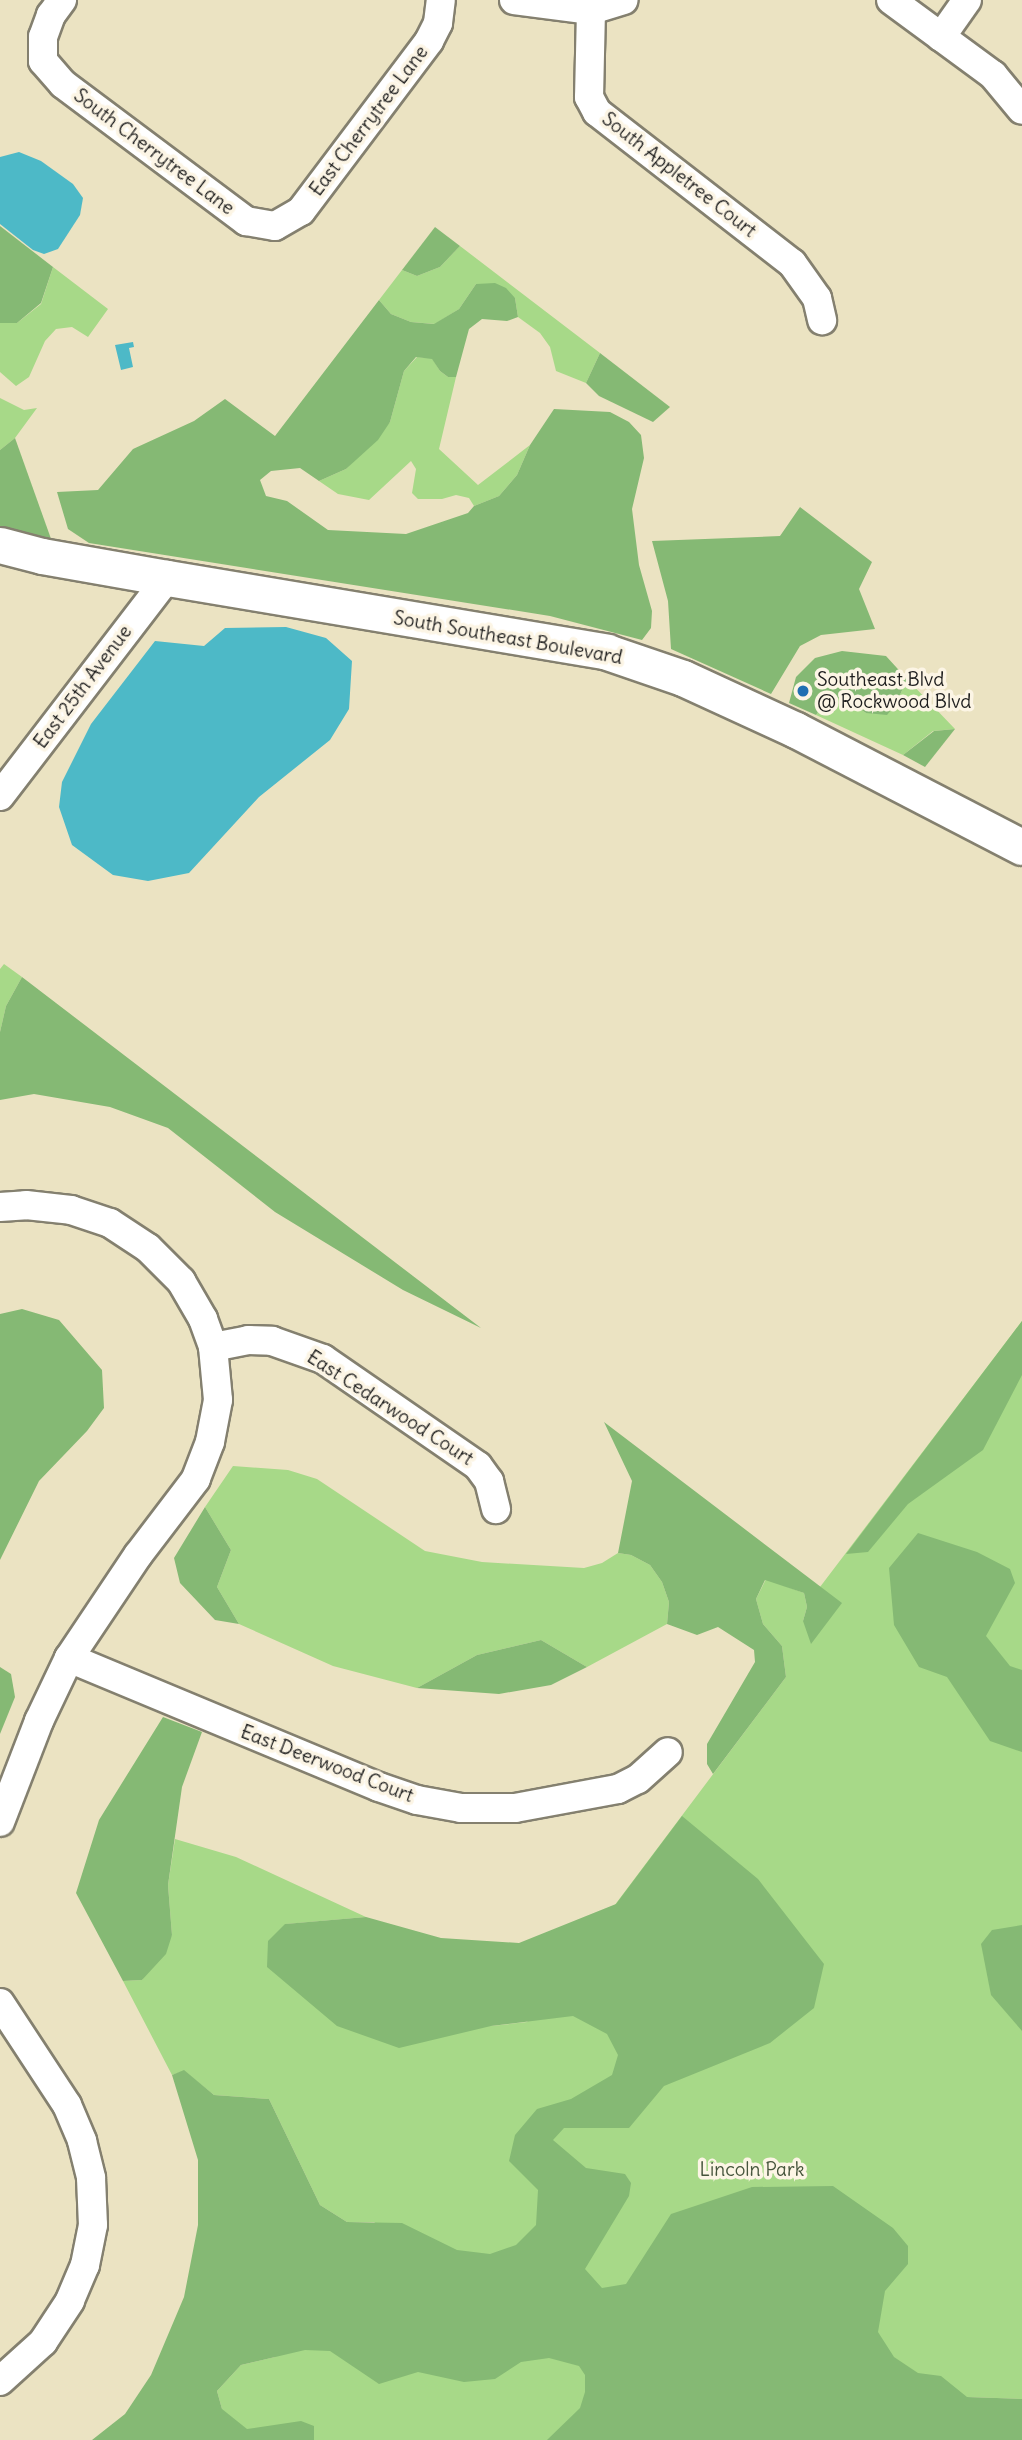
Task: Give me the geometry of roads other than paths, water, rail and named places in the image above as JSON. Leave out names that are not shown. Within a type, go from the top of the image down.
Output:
[{"type":"main road","name":"South Southeast Boulevard","points":[[0,545],[41,556],[607,652],[684,678],[796,730],[1022,846]]},
{"type":"street","name":"South Cherrytree Lane","points":[[62,0],[51,15],[43,37],[43,61],[63,84],[246,221],[275,226]]},
{"type":"street","name":"East Cherrytree Lane","points":[[275,226],[301,211],[429,41],[438,23],[442,0]]},
{"type":"street","points":[[513,0],[591,10],[624,0]]},
{"type":"street","points":[[891,0],[993,75],[1022,110]]},
{"type":"street","points":[[941,37],[967,0]]},
{"type":"street","name":"South Appletree Court","points":[[591,10],[589,97],[597,112],[792,263],[817,298],[822,320]]},
{"type":"street","name":"East 25th Avenue","points":[[0,796],[167,578]]},
{"type":"street","points":[[0,1207],[26,1205],[71,1210],[110,1223],[149,1248],[181,1281],[203,1319],[213,1347],[218,1400],[210,1442],[196,1479],[131,1565],[69,1658],[39,1721],[0,1822]]},
{"type":"street","name":"East Cedarwood Court","points":[[213,1347],[248,1340],[272,1341],[323,1359],[478,1465],[489,1480],[496,1509]]},
{"type":"street","name":"East Deerwood Court","points":[[69,1658],[379,1787],[417,1800],[461,1808],[515,1808],[618,1789],[638,1779],[668,1752]]},
{"type":"street","points":[[0,2003],[67,2105],[82,2141],[91,2178],[93,2225],[85,2265],[70,2301],[43,2342],[0,2381]]},
{"type":"water","points":[[19,152],[41,161],[73,184],[83,198],[80,215],[58,249],[44,254],[33,250],[0,224],[0,157]]},
{"type":"water","points":[[133,342],[134,347],[129,348],[133,367],[121,370],[115,345]]},
{"type":"water","points":[[286,627],[326,638],[352,661],[349,709],[330,740],[259,797],[189,873],[148,881],[113,875],[72,845],[59,807],[62,782],[91,724],[155,641],[204,646],[225,628]]},
{"type":"place","name":"Southeast Blvd @ Rockwood Blvd","points":[[803,691]]},
{"type":"park label","name":"Lincoln Park","points":[[752,2170]]}]
